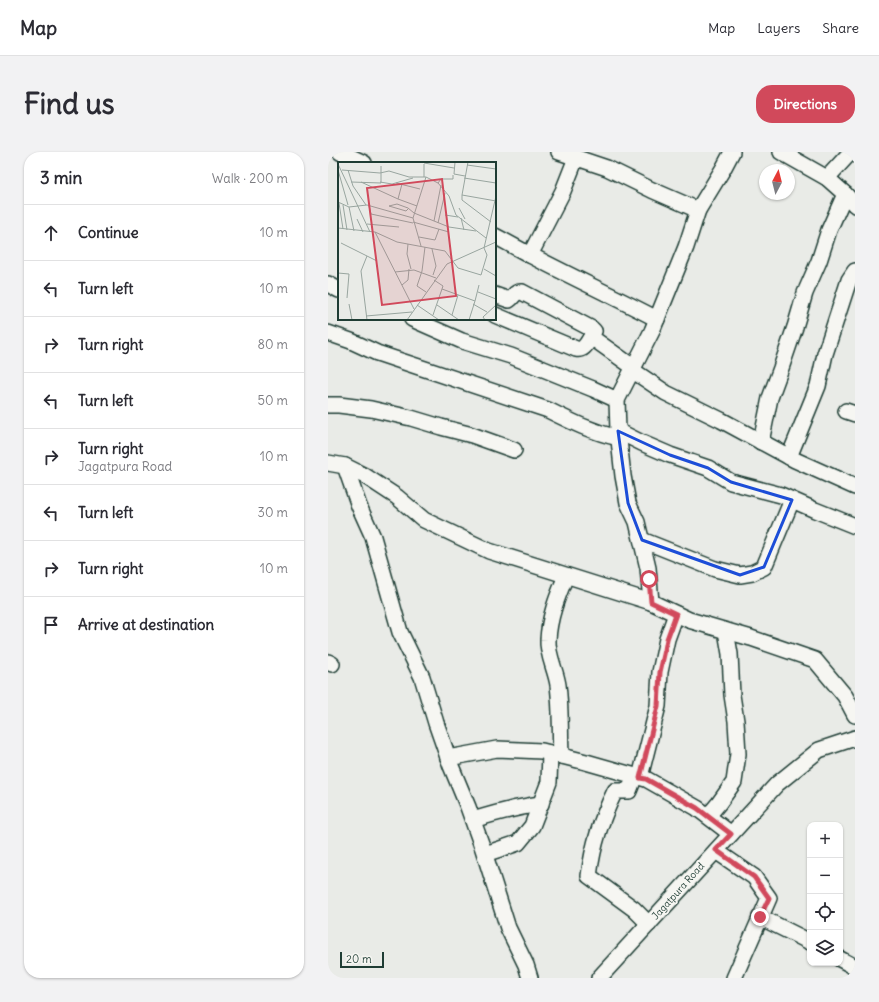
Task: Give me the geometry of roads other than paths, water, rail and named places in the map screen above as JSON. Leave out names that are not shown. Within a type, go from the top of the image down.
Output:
[{"type":"street","points":[[340,152],[362,162]]},
{"type":"street","points":[[559,152],[607,168],[698,210]]},
{"type":"street","points":[[651,602],[648,568],[642,540],[637,522],[628,503],[623,476],[617,400],[652,331],[686,247],[698,210],[724,169],[732,152]]},
{"type":"street","points":[[780,152],[827,178],[855,205]]},
{"type":"street","points":[[827,178],[850,153],[855,154]]},
{"type":"street","points":[[530,255],[563,191],[576,158]]},
{"type":"street","points":[[761,442],[770,398],[782,368],[805,293],[819,261],[829,230],[845,194]]},
{"type":"street","points":[[496,237],[657,319]]},
{"type":"street","points":[[788,456],[818,386],[825,354],[849,280],[855,271]]},
{"type":"street","points":[[328,284],[338,289]]},
{"type":"street","points":[[496,294],[509,300],[516,292],[522,292],[592,329],[594,334],[580,350],[496,315]]},
{"type":"street","points":[[414,320],[462,341],[511,356],[617,400]]},
{"type":"street","points":[[328,333],[352,341],[376,353],[548,410],[601,434],[619,435],[670,456],[708,468],[731,482],[781,495],[855,526]]},
{"type":"street","points":[[592,337],[632,369],[666,393],[721,420],[788,456],[854,484]]},
{"type":"street","points":[[328,405],[339,405],[371,410],[411,418],[472,435],[514,450]]},
{"type":"street","points":[[328,463],[345,466],[365,476],[397,497],[424,520],[489,551],[651,602],[689,620],[751,638],[815,660],[845,696],[855,715]]},
{"type":"street","points":[[345,466],[359,506],[373,537],[400,632],[422,677],[448,758],[485,854],[508,928],[526,965],[530,978]]},
{"type":"street","points":[[642,540],[716,569],[740,575],[752,573],[764,567],[792,500]]},
{"type":"street","points":[[485,854],[518,843],[532,826],[548,782],[556,754],[560,710],[558,683],[547,642],[551,619],[558,595],[566,576]]},
{"type":"street","points":[[649,924],[634,909],[589,876],[591,858],[605,811],[615,791],[629,791],[637,777],[658,706],[660,672],[667,639],[676,614]]},
{"type":"street","points":[[708,816],[720,803],[734,782],[738,754],[730,654],[726,631]]},
{"type":"street","name":"Jagatpura Road","points":[[599,978],[777,784],[819,750],[855,738]]},
{"type":"street","points":[[448,758],[497,749],[542,751],[556,754],[646,779],[697,808],[731,834]]},
{"type":"street","points":[[473,820],[518,807],[541,804]]},
{"type":"street","points":[[716,850],[754,877],[769,898],[734,978]]},
{"type":"street","points":[[760,917],[807,940]]},
{"type":"street","points":[[843,961],[855,968]]}]
